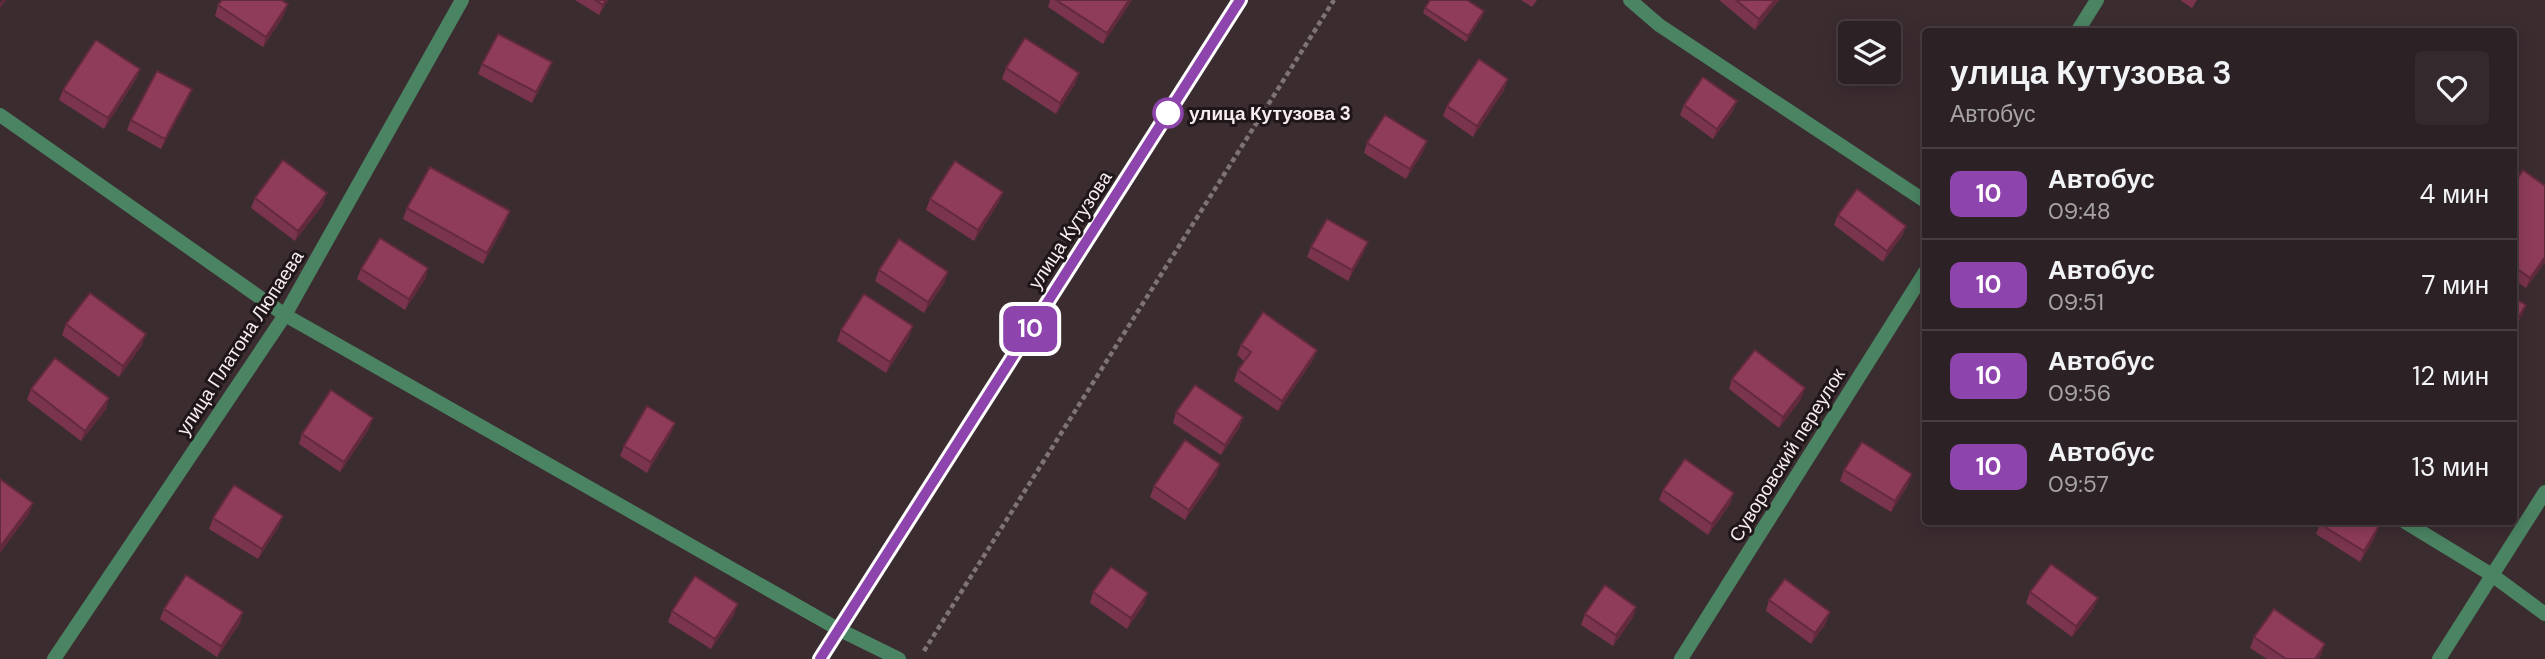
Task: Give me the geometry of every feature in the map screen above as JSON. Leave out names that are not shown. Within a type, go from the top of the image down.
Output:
[{"type":"street","name":"улица Платона Люпаева","points":[[54,659],[285,315],[461,0]]},
{"type":"street","name":"улица Кутузова","points":[[820,659],[1240,0]]},
{"type":"street","points":[[1630,0],[1659,25],[1922,199]]},
{"type":"street","points":[[2080,28],[2097,0]]},
{"type":"street","points":[[0,115],[285,315],[838,629],[899,659]]},
{"type":"street","name":"Суворовский переулок","points":[[1681,659],[1922,277]]},
{"type":"street","points":[[2440,659],[2545,492]]},
{"type":"street","points":[[2410,525],[2492,575],[2545,614]]},
{"type":"path","points":[[919,659],[1334,0]]},
{"type":"building","points":[[222,0],[281,0],[288,4],[266,37],[218,5]]},
{"type":"building","points":[[1056,0],[1129,0],[1107,33]]},
{"type":"building","points":[[1430,0],[1467,0],[1484,11],[1468,36],[1425,8]]},
{"type":"building","points":[[1736,0],[1775,0],[1759,19]]},
{"type":"building","points":[[498,34],[552,62],[536,92],[482,64]]},
{"type":"building","points":[[1025,38],[1079,73],[1060,103],[1006,68]]},
{"type":"building","points":[[96,40],[140,69],[108,118],[63,90]]},
{"type":"building","points":[[1479,59],[1508,79],[1477,126],[1447,106]]},
{"type":"building","points":[[157,71],[192,89],[165,139],[131,120]]},
{"type":"building","points":[[1703,77],[1737,101],[1717,129],[1684,105]]},
{"type":"building","points":[[1385,115],[1427,141],[1410,169],[1367,143]]},
{"type":"building","points":[[283,160],[327,193],[298,231],[255,198]]},
{"type":"building","points":[[955,161],[1003,192],[978,230],[930,199]]},
{"type":"building","points":[[430,167],[510,211],[487,253],[407,208]]},
{"type":"building","points":[[2523,170],[2545,186],[2545,257],[2530,278],[2517,269],[2517,179]]},
{"type":"building","points":[[1857,189],[1906,226],[1887,251],[1838,215]]},
{"type":"building","points":[[1327,219],[1368,242],[1352,270],[1311,247]]},
{"type":"building","points":[[380,238],[428,268],[409,299],[361,269]]},
{"type":"building","points":[[899,239],[948,272],[928,302],[879,270]]},
{"type":"building","points":[[90,293],[146,334],[123,366],[66,324]]},
{"type":"building","points":[[864,294],[913,326],[890,362],[841,330]]},
{"type":"building","points":[[2517,299],[2526,305],[2517,320]]},
{"type":"building","points":[[1263,312],[1317,350],[1282,401],[1238,370],[1251,352],[1241,345]]},
{"type":"building","points":[[1755,350],[1805,388],[1783,417],[1732,379]]},
{"type":"building","points":[[55,358],[109,398],[85,431],[31,389]]},
{"type":"building","points":[[1195,385],[1243,417],[1225,445],[1176,412]]},
{"type":"building","points":[[331,390],[373,418],[344,462],[302,434]]},
{"type":"building","points":[[647,406],[675,423],[651,462],[624,446]]},
{"type":"building","points":[[1185,440],[1220,464],[1189,510],[1154,486]]},
{"type":"building","points":[[1862,442],[1912,474],[1895,501],[1844,470]]},
{"type":"building","points":[[1685,459],[1734,493],[1712,524],[1663,490]]},
{"type":"building","points":[[0,479],[33,503],[0,547]]},
{"type":"building","points":[[234,485],[283,516],[262,549],[213,518]]},
{"type":"building","points":[[2322,525],[2379,526],[2364,551]]},
{"type":"building","points":[[2051,564],[2098,598],[2076,626],[2030,592]]},
{"type":"building","points":[[1111,567],[1148,593],[1131,618],[1093,592]]},
{"type":"building","points":[[186,575],[243,612],[221,646],[164,609]]},
{"type":"building","points":[[695,576],[738,604],[715,639],[672,611]]},
{"type":"building","points":[[1785,579],[1830,612],[1815,633],[1769,600]]},
{"type":"building","points":[[1605,585],[1636,607],[1616,635],[1585,614]]},
{"type":"building","points":[[2274,609],[2325,644],[2315,659],[2286,659],[2254,637]]},
{"type":"bus line","name":"10","points":[[820,659],[1240,0]]},
{"type":"place","name":"улица Кутузова 3","points":[[1168,113]]}]
